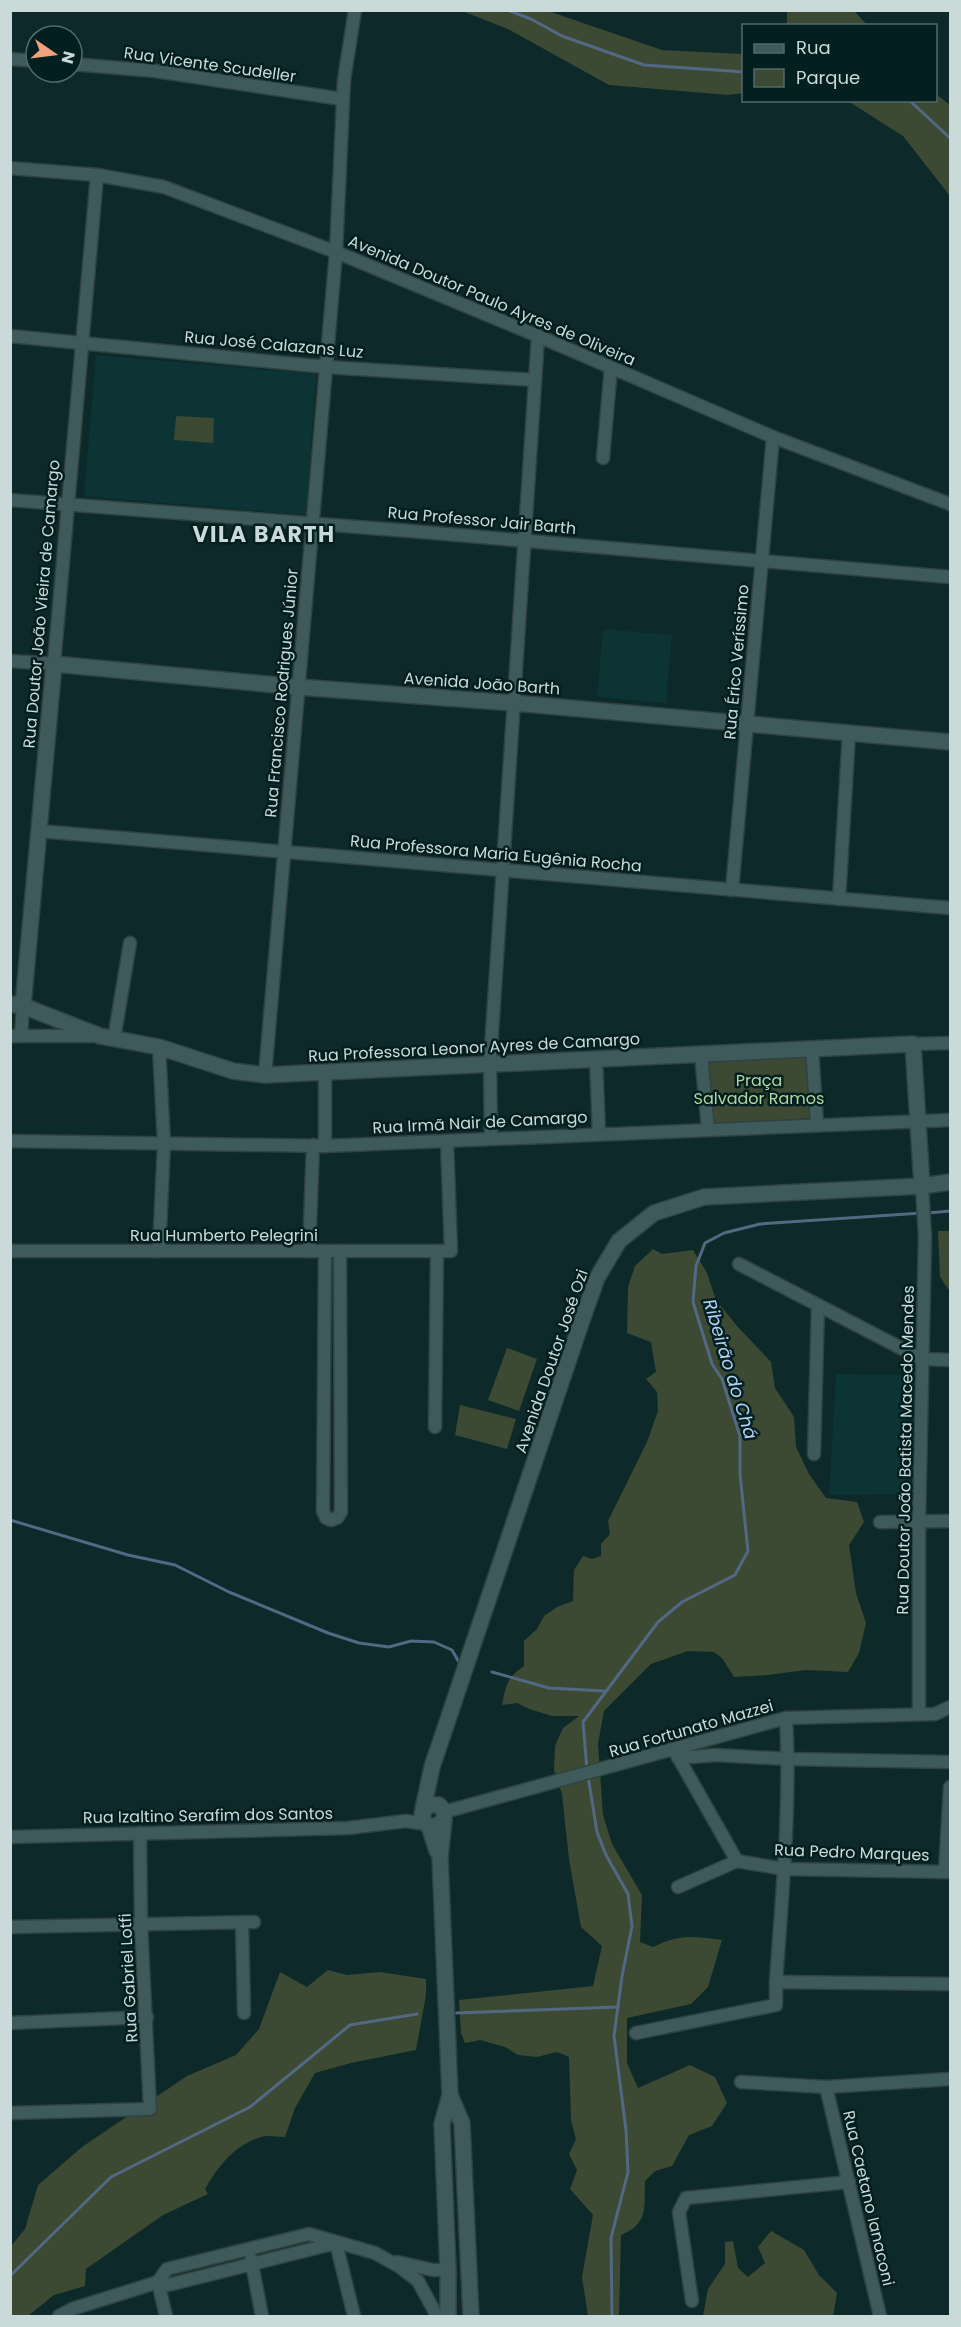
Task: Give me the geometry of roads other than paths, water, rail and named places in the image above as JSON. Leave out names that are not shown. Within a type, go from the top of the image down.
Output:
[{"type":"main road","name":"Avenida João Barth","points":[[54,663],[298,687],[514,703],[951,742]]},
{"type":"main road","name":"Rua Doutor João Vieira de Camargo","points":[[17,1005],[39,831],[54,663]]},
{"type":"main road","name":"Rua Professora Leonor Ayres de Camargo","points":[[17,1005],[107,1037],[159,1047],[234,1071],[265,1075],[914,1044]]},
{"type":"main road","points":[[914,1044],[922,1186]]},
{"type":"main road","name":"Avenida Doutor José Ozi","points":[[432,1815],[437,1755],[582,1320],[597,1278],[619,1241],[654,1214],[704,1197],[922,1186],[951,1182]]},
{"type":"main road","points":[[432,1815],[440,1858],[450,2095],[442,2124],[448,2316]]},
{"type":"main road","points":[[450,2095],[462,2122],[471,2316]]},
{"type":"street","name":"Rua Francisco Rodrigues Júnior","points":[[265,1075],[336,252],[342,99],[355,10]]},
{"type":"street","name":"Rua Vicente Scudeller","points":[[84,65],[155,71],[342,99]]},
{"type":"street","name":"Avenida Doutor Paulo Ayres de Oliveira","points":[[10,168],[97,175],[164,187],[336,252],[773,437],[951,504]]},
{"type":"street","name":"Rua Doutor João Vieira de Camargo","points":[[54,663],[97,175]]},
{"type":"street","name":"Rua José Calazans Luz","points":[[10,336],[326,367],[535,380]]},
{"type":"street","points":[[491,1138],[490,1063],[538,336]]},
{"type":"street","points":[[603,458],[611,367]]},
{"type":"street","name":"Rua Érico Veríssimo","points":[[732,890],[773,437]]},
{"type":"street","name":"Rua Professor Jair Barth","points":[[10,500],[525,540],[951,577]]},
{"type":"street","name":"Avenida João Barth","points":[[10,661],[54,663]]},
{"type":"street","points":[[839,899],[849,733]]},
{"type":"street","name":"Rua Professora Maria Eugênia Rocha","points":[[39,831],[951,908]]},
{"type":"street","points":[[16,1036],[107,1037],[130,943]]},
{"type":"street","name":"Rua Doutor João Vieira de Camargo","points":[[16,1036],[17,1005]]},
{"type":"street","name":"Rua Professora Leonor Ayres de Camargo","points":[[914,1044],[951,1043]]},
{"type":"street","points":[[159,1047],[164,1143],[159,1251]]},
{"type":"street","points":[[812,1048],[817,1125]]},
{"type":"street","points":[[701,1054],[708,1129]]},
{"type":"street","points":[[596,1059],[599,1133]]},
{"type":"street","points":[[309,1251],[325,1071]]},
{"type":"street","name":"Rua Irmã Nair de Camargo","points":[[10,1141],[319,1145],[447,1142],[599,1133],[951,1120]]},
{"type":"street","points":[[435,1427],[437,1251],[451,1251],[447,1142]]},
{"type":"street","name":"Rua Doutor João Batista Macedo Mendes","points":[[919,1714],[919,1522],[925,1237],[922,1186]]},
{"type":"street","name":"Rua Humberto Pelegrini","points":[[10,1251],[437,1251]]},
{"type":"street","points":[[325,1251],[323,1511],[326,1518],[331,1520],[337,1518],[341,1512],[340,1251]]},
{"type":"street","points":[[739,1264],[922,1359],[951,1360]]},
{"type":"street","points":[[814,1454],[818,1305]]},
{"type":"street","points":[[325,1344],[340,1344]]},
{"type":"street","points":[[324,1431],[340,1431]]},
{"type":"street","points":[[880,1522],[951,1521]]},
{"type":"street","name":"Rua Fortunato Mazzei","points":[[432,1815],[602,1769],[676,1754],[786,1718],[935,1714],[951,1707]]},
{"type":"street","points":[[636,2033],[776,2005],[788,1759],[786,1718]]},
{"type":"street","points":[[676,1754],[951,1762]]},
{"type":"street","points":[[676,1754],[737,1861],[678,1887]]},
{"type":"street","points":[[948,1872],[951,1787]]},
{"type":"street","name":"Rua Izaltino Serafim dos Santos","points":[[10,1837],[348,1828],[406,1821],[432,1815]]},
{"type":"street","name":"Rua Gabriel Lotfi","points":[[10,2114],[150,2109],[141,1924],[140,1833]]},
{"type":"street","name":"Rua Pedro Marques","points":[[737,1861],[784,1869],[948,1872]]},
{"type":"street","points":[[10,1927],[248,1922],[244,2013]]},
{"type":"street","points":[[776,1982],[951,1984]]},
{"type":"street","points":[[10,2023],[147,2017]]},
{"type":"street","points":[[741,2082],[826,2087],[951,2079]]},
{"type":"street","name":"Rua Caetano Ianaconi","points":[[826,2087],[880,2316]]},
{"type":"street","points":[[692,2301],[680,2211],[686,2198],[849,2182]]},
{"type":"street","points":[[59,2316],[158,2282],[167,2269],[309,2234],[375,2253],[390,2261],[417,2281],[438,2316]]},
{"type":"street","points":[[158,2282],[168,2286],[336,2242]]},
{"type":"street","points":[[336,2242],[354,2316]]},
{"type":"street","points":[[249,2249],[262,2316]]},
{"type":"street","points":[[390,2261],[433,2270],[448,2270]]},
{"type":"street","points":[[158,2282],[166,2316]]},
{"type":"waterway","points":[[507,10],[531,19],[562,36],[644,65],[742,72]]},
{"type":"waterway","points":[[911,102],[950,138]]},
{"type":"waterway","name":"Ribeirão do Chá","points":[[928,1213],[950,1211]]},
{"type":"waterway","name":"Ribeirão do Chá","points":[[587,1770],[583,1722],[658,1622],[682,1602],[735,1575],[748,1551],[740,1474],[740,1436],[722,1379],[712,1364],[693,1302],[696,1266],[705,1243],[724,1233],[760,1224],[922,1213]]},
{"type":"waterway","points":[[10,1520],[128,1555],[175,1565],[229,1592],[328,1633],[359,1643],[389,1647],[411,1641],[434,1642],[452,1650],[460,1664]]},
{"type":"waterway","points":[[492,1672],[549,1688],[605,1691]]},
{"type":"waterway","name":"Ribeirão do Chá","points":[[588,1776],[597,1832],[606,1855],[628,1894],[632,1926],[614,2036],[626,2130],[628,2172],[611,2238],[612,2316]]},
{"type":"waterway","points":[[456,2013],[618,2007]]},
{"type":"waterway","points":[[10,2276],[111,2177],[250,2107],[350,2025],[417,2014]]},
{"type":"district","name":"VILA BARTH","points":[[264,534]]},
{"type":"park label","name":"Praça Salvador Ramos","points":[[759,1089]]}]
